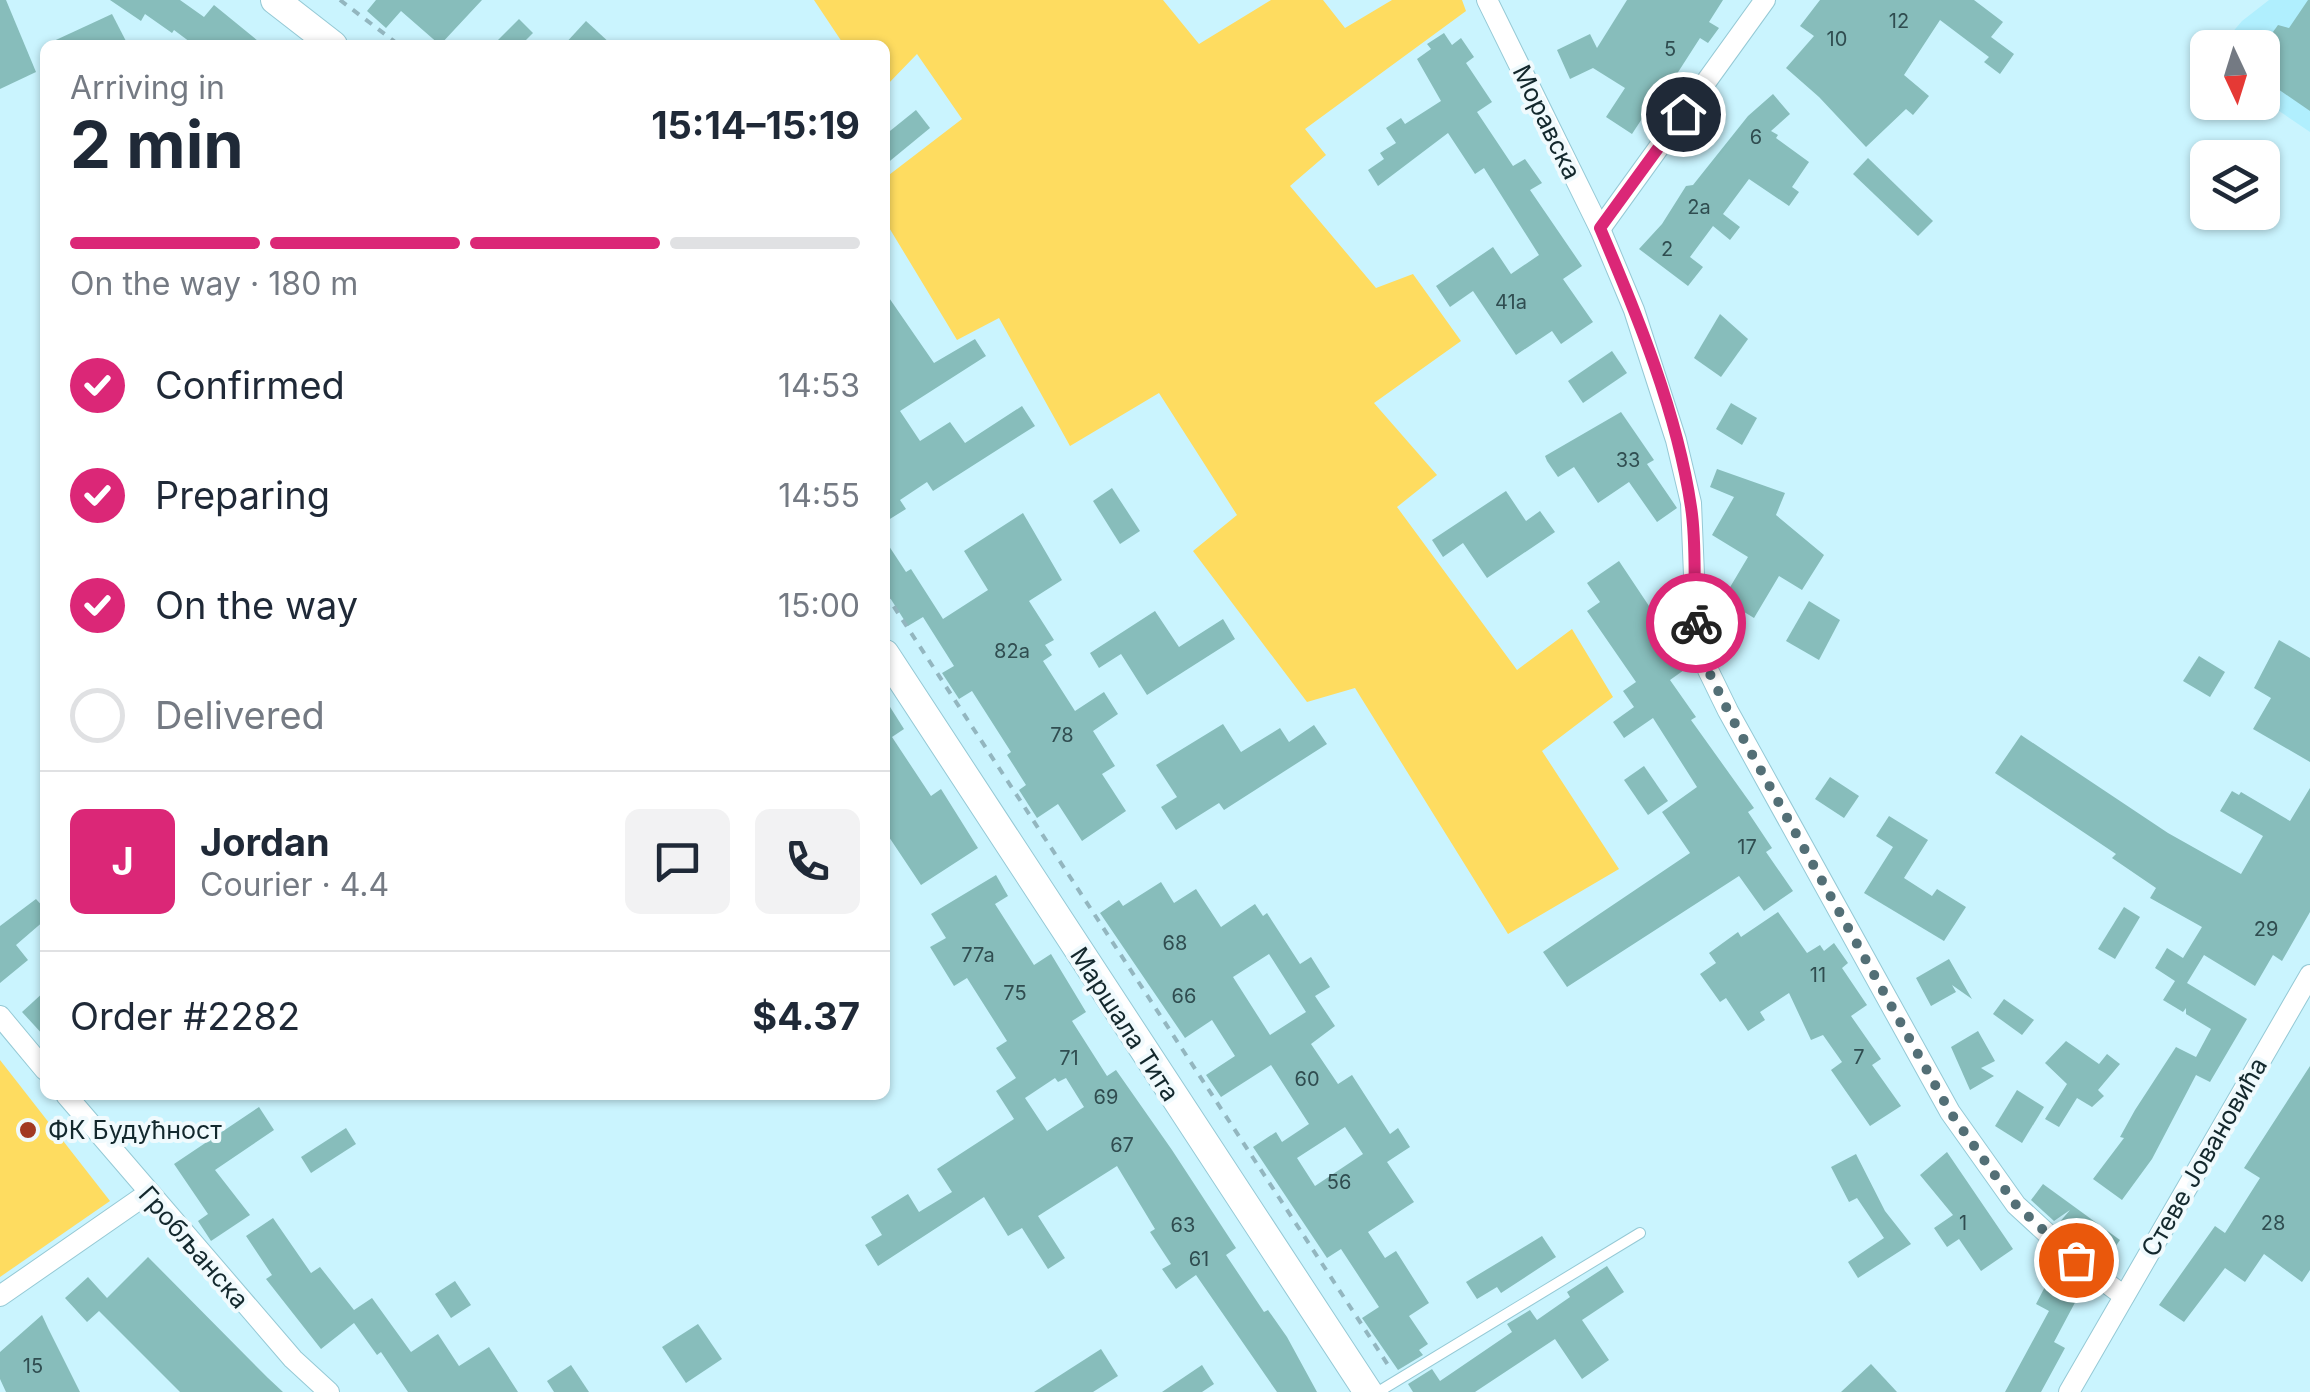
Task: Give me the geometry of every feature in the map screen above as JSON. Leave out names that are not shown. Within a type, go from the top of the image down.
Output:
[{"type":"main road","points":[[275,0],[326,40]]},
{"type":"main road","name":"Маршала Тита","points":[[890,662],[1368,1392]]},
{"type":"street","name":"Моравска","points":[[1487,0],[1600,228],[1634,310],[1676,440],[1694,532],[1696,622],[1708,670],[1721,698],[1950,1112],[2016,1205],[2076,1260],[2124,1296]]},
{"type":"street","points":[[1600,228],[1765,0]]},
{"type":"street","name":"Стеве Јовановића","points":[[2068,1392],[2310,975]]},
{"type":"street","points":[[0,1016],[40,1064]]},
{"type":"street","name":"Гробљанска","points":[[70,1100],[292,1359],[329,1392]]},
{"type":"street","points":[[0,1296],[147,1194]]},
{"type":"lane","points":[[1378,1392],[1640,1232]]},
{"type":"path","points":[[340,0],[392,40]]},
{"type":"path","points":[[890,601],[1398,1380]]},
{"type":"shaded area","points":[[814,0],[1163,0],[1199,44],[1271,0],[1323,0],[1345,28],[1392,0],[1462,0],[1466,11],[1305,129],[1326,155],[1290,186],[1376,288],[1413,274],[1461,341],[1374,403],[1437,475],[1397,507],[1517,670],[1572,629],[1613,697],[1542,751],[1619,869],[1508,934],[1355,688],[1307,702],[1193,551],[1237,515],[1159,393],[1070,446],[999,318],[957,340],[890,229],[890,174],[962,119],[917,54],[890,82],[890,40],[841,40]]},
{"type":"shaded area","points":[[2269,0],[2310,0],[2310,132],[2280,112],[2280,30],[2234,30]]},
{"type":"shaded area","name":"ФК Будућност","points":[[0,1060],[110,1201],[0,1277]]},
{"type":"building","points":[[0,0],[6,0],[36,72],[0,89]]},
{"type":"building","points":[[110,0],[180,0],[204,17],[214,5],[257,40],[187,40],[145,14],[141,21]]},
{"type":"building","points":[[376,0],[482,0],[445,40],[434,40],[401,11],[386,28],[367,11]]},
{"type":"building","points":[[1627,0],[1723,0],[1709,22],[1719,28],[1708,43],[1700,38],[1655,108],[1651,105],[1632,134],[1606,117],[1625,88],[1593,68],[1570,79],[1557,50],[1590,34],[1597,48]]},
{"type":"building","points":[[1820,0],[1974,0],[2003,22],[1991,37],[2014,54],[2000,74],[1984,62],[1989,57],[1940,20],[1904,75],[1929,96],[1913,115],[1906,109],[1866,147],[1786,68],[1814,36],[1800,26]]},
{"type":"building","points":[[2310,0],[2310,111],[2280,90],[2280,30],[2274,30],[2278,25],[2289,28]]},
{"type":"building","points":[[112,14],[125,40],[56,40]]},
{"type":"building","points":[[519,19],[533,33],[526,40],[498,40]]},
{"type":"building","points":[[586,21],[607,40],[569,40]]},
{"type":"building","points":[[1444,33],[1452,45],[1461,38],[1474,57],[1466,63],[1492,102],[1477,112],[1513,166],[1525,159],[1542,183],[1530,190],[1582,266],[1563,279],[1593,322],[1561,344],[1552,331],[1516,355],[1473,291],[1450,307],[1436,286],[1493,247],[1511,274],[1539,255],[1484,168],[1475,174],[1448,133],[1378,186],[1368,170],[1384,159],[1380,153],[1396,143],[1386,128],[1401,118],[1405,124],[1441,101],[1417,59],[1431,49],[1427,44]]},
{"type":"building","points":[[1773,94],[1790,114],[1771,131],[1809,162],[1792,187],[1799,192],[1789,206],[1749,179],[1723,214],[1740,227],[1730,240],[1713,226],[1690,257],[1703,267],[1688,286],[1639,249],[1662,224],[1686,186],[1693,185],[1748,116]]},
{"type":"building","points":[[916,110],[930,128],[890,161],[890,131]]},
{"type":"building","points":[[1868,158],[1933,221],[1918,236],[1853,174]]},
{"type":"building","points":[[890,299],[934,363],[975,339],[986,356],[900,411],[920,441],[950,422],[965,443],[1022,406],[1035,426],[933,491],[927,482],[900,500],[906,509],[890,519]]},
{"type":"building","points":[[1720,314],[1748,339],[1721,377],[1694,358]]},
{"type":"building","points":[[1612,351],[1627,373],[1583,403],[1568,381]]},
{"type":"building","points":[[1731,403],[1757,418],[1742,445],[1716,429]]},
{"type":"building","points":[[1621,412],[1654,460],[1647,464],[1677,508],[1657,522],[1629,482],[1598,503],[1574,467],[1558,477],[1545,456]]},
{"type":"building","points":[[1717,469],[1785,493],[1776,515],[1824,555],[1802,590],[1779,576],[1754,618],[1723,599],[1748,557],[1712,535],[1734,497],[1710,487]]},
{"type":"building","points":[[1112,488],[1140,531],[1120,544],[1093,501]]},
{"type":"building","points":[[1506,491],[1526,521],[1540,511],[1555,532],[1487,578],[1463,543],[1443,557],[1432,540]]},
{"type":"building","points":[[1023,513],[1062,580],[1029,601],[1054,640],[1045,645],[1052,655],[1043,661],[1075,711],[1104,692],[1118,714],[1093,731],[1115,766],[1102,774],[1126,811],[1082,841],[1058,804],[1037,818],[1019,790],[1026,785],[1007,755],[1011,752],[972,691],[959,699],[942,673],[954,666],[923,617],[908,626],[890,598],[890,548],[906,572],[911,569],[943,619],[988,590],[964,551]]},
{"type":"building","points":[[1619,561],[1649,606],[1655,602],[1672,627],[1660,635],[1684,670],[1670,680],[1696,717],[1691,720],[1754,808],[1748,812],[1772,848],[1766,852],[1793,891],[1764,911],[1739,876],[1567,987],[1543,952],[1690,853],[1662,812],[1697,787],[1653,718],[1624,738],[1613,722],[1634,707],[1623,691],[1636,682],[1587,611],[1600,602],[1587,583]]},
{"type":"building","points":[[1809,601],[1840,620],[1819,660],[1786,641]]},
{"type":"building","points":[[1155,611],[1179,647],[1223,619],[1235,639],[1147,695],[1121,654],[1099,668],[1090,653]]},
{"type":"building","points":[[2279,640],[2310,658],[2310,762],[2253,729],[2271,698],[2254,688]]},
{"type":"building","points":[[2199,656],[2225,672],[2210,697],[2183,681]]},
{"type":"building","points":[[890,707],[904,729],[892,737],[931,796],[941,789],[978,848],[921,885],[890,838]]},
{"type":"building","points":[[1223,724],[1241,752],[1280,728],[1289,742],[1314,725],[1327,744],[1224,810],[1219,803],[1176,830],[1161,807],[1177,797],[1156,765]]},
{"type":"building","points":[[2021,735],[2168,833],[2241,874],[2263,836],[2220,811],[2232,791],[2239,795],[2241,792],[2290,821],[2310,788],[2310,912],[2282,961],[2273,955],[2255,986],[2204,955],[2187,983],[2247,1019],[2210,1082],[2196,1075],[2152,1159],[2122,1200],[2093,1179],[2124,1138],[2120,1137],[2135,1110],[2176,1047],[2196,1057],[2211,1029],[2186,1014],[2186,1008],[2183,1012],[2163,1000],[2175,981],[2155,968],[2167,948],[2183,958],[2202,927],[2150,898],[2156,888],[2112,858],[2116,854],[1995,773]]},
{"type":"building","points":[[1644,766],[1668,801],[1648,815],[1624,780]]},
{"type":"building","points":[[1830,777],[1859,796],[1844,818],[1815,799]]},
{"type":"building","points":[[1889,816],[1928,840],[1904,878],[1932,896],[1937,889],[1966,907],[1944,941],[1864,893],[1893,847],[1876,836]]},
{"type":"building","points":[[996,875],[1008,896],[995,904],[1034,965],[1051,954],[1086,1012],[1072,1021],[1107,1076],[1116,1070],[1172,1150],[1236,1248],[1226,1255],[1264,1312],[1268,1310],[1287,1337],[1317,1392],[1277,1392],[1196,1275],[1176,1289],[1162,1269],[1171,1264],[1150,1232],[1155,1229],[1117,1166],[1038,1216],[1065,1258],[1048,1269],[1022,1228],[1008,1236],[984,1197],[878,1266],[865,1245],[882,1235],[871,1217],[908,1194],[919,1212],[952,1192],[937,1169],[1014,1119],[996,1091],[1016,1078],[996,1048],[1007,1041],[967,978],[954,986],[930,947],[946,938],[931,914]],"holes":[[[1055,1078],[1058,1082],[1066,1078],[1084,1107],[1047,1131],[1025,1098]]]},
{"type":"building","points":[[1161,882],[1174,903],[1196,889],[1221,927],[1255,904],[1263,916],[1267,913],[1300,964],[1311,957],[1330,987],[1315,996],[1335,1026],[1311,1044],[1338,1084],[1352,1075],[1390,1134],[1398,1128],[1410,1147],[1387,1162],[1414,1202],[1368,1232],[1385,1258],[1396,1251],[1429,1303],[1409,1316],[1428,1344],[1419,1350],[1423,1355],[1398,1370],[1362,1318],[1379,1307],[1341,1249],[1327,1258],[1253,1147],[1276,1132],[1282,1142],[1309,1124],[1271,1065],[1221,1097],[1206,1075],[1235,1056],[1212,1020],[1185,1038],[1100,913],[1119,900],[1123,906]],"holes":[[[1269,954],[1306,1012],[1270,1035],[1233,977]],[[1345,1127],[1363,1154],[1315,1186],[1297,1158]]]},
{"type":"building","points":[[36,899],[40,903],[40,924],[16,945],[28,960],[0,983],[0,926]]},
{"type":"building","points":[[2124,907],[2140,917],[2115,959],[2098,949]]},
{"type":"building","points":[[1778,912],[1807,953],[1820,945],[1824,951],[1834,943],[1848,963],[1842,968],[1867,1005],[1851,1016],[1881,1059],[1872,1065],[1901,1106],[1870,1126],[1831,1070],[1842,1062],[1823,1035],[1811,1040],[1789,993],[1760,1012],[1765,1020],[1748,1031],[1726,998],[1720,1002],[1700,974],[1716,963],[1709,953],[1738,932],[1741,937]]},
{"type":"building","points":[[1949,959],[1972,999],[1952,985],[1956,992],[1931,1006],[1916,978]]},
{"type":"building","points":[[40,996],[40,1032],[22,1012]]},
{"type":"building","points":[[2004,999],[2034,1020],[2022,1035],[1993,1014]]},
{"type":"building","points":[[1978,1031],[1995,1061],[1981,1068],[1994,1076],[1970,1090],[1951,1047]]},
{"type":"building","points":[[2066,1041],[2099,1064],[2107,1054],[2120,1064],[2098,1090],[2104,1096],[2092,1107],[2077,1098],[2059,1127],[2045,1119],[2067,1084],[2045,1063]]},
{"type":"building","points":[[2310,1066],[2310,1270],[2302,1282],[2264,1254],[2245,1282],[2225,1268],[2184,1322],[2159,1305],[2215,1226],[2225,1233],[2260,1178],[2244,1168]]},
{"type":"building","points":[[2017,1090],[2044,1107],[2022,1143],[1995,1126]]},
{"type":"building","points":[[259,1107],[274,1130],[215,1170],[250,1215],[211,1241],[198,1221],[208,1214],[174,1164]]},
{"type":"building","points":[[346,1128],[356,1144],[311,1173],[301,1157]]},
{"type":"building","points":[[1947,1152],[2013,1249],[1981,1271],[1959,1239],[1947,1247],[1934,1228],[1953,1215],[1920,1175]]},
{"type":"building","points":[[1856,1154],[1885,1211],[1911,1244],[1858,1278],[1848,1262],[1884,1238],[1857,1198],[1849,1202],[1831,1167]]},
{"type":"building","points":[[2043,1184],[2120,1240],[2106,1260],[2058,1224],[2070,1210],[2054,1221],[2031,1200]]},
{"type":"building","points":[[273,1218],[311,1273],[320,1267],[354,1310],[372,1298],[411,1352],[438,1334],[459,1366],[489,1347],[518,1392],[408,1392],[381,1352],[377,1355],[354,1323],[321,1349],[266,1279],[272,1275],[246,1236]]},
{"type":"building","points":[[1542,1236],[1556,1257],[1501,1293],[1497,1287],[1477,1299],[1466,1282]]},
{"type":"building","points":[[148,1257],[283,1392],[180,1392],[99,1311],[87,1322],[65,1298],[88,1277],[107,1298]]},
{"type":"building","points":[[1607,1266],[1624,1292],[1582,1320],[1609,1360],[1582,1379],[1555,1339],[1475,1392],[1413,1392],[1408,1384],[1432,1369],[1440,1381],[1512,1332],[1507,1324],[1530,1310],[1537,1320],[1570,1297],[1567,1292]]},
{"type":"building","points":[[2049,1279],[2079,1295],[2054,1342],[2065,1348],[2041,1392],[2005,1392],[2049,1311],[2036,1304]]},
{"type":"building","points":[[455,1281],[471,1305],[451,1318],[435,1294]]},
{"type":"building","points":[[42,1315],[80,1392],[6,1392],[0,1379],[0,1352]]},
{"type":"building","points":[[698,1324],[722,1359],[686,1383],[662,1347]]},
{"type":"building","points":[[1101,1349],[1118,1376],[1093,1392],[1034,1392]]},
{"type":"building","points":[[1871,1364],[1897,1392],[1841,1392]]},
{"type":"building","points":[[571,1365],[589,1392],[554,1392],[547,1381]]},
{"type":"building","points":[[1202,1365],[1214,1384],[1202,1392],[1162,1392]]},
{"type":"way so far","points":[[1696,623],[1708,670],[1728,711],[1950,1112],[2016,1205],[2076,1260]]},
{"type":"place","name":"ФК Будућност","points":[[28,1130]]},
{"type":"route","points":[[1683,114],[1600,228],[1634,310],[1676,440],[1694,532],[1696,623]]}]
